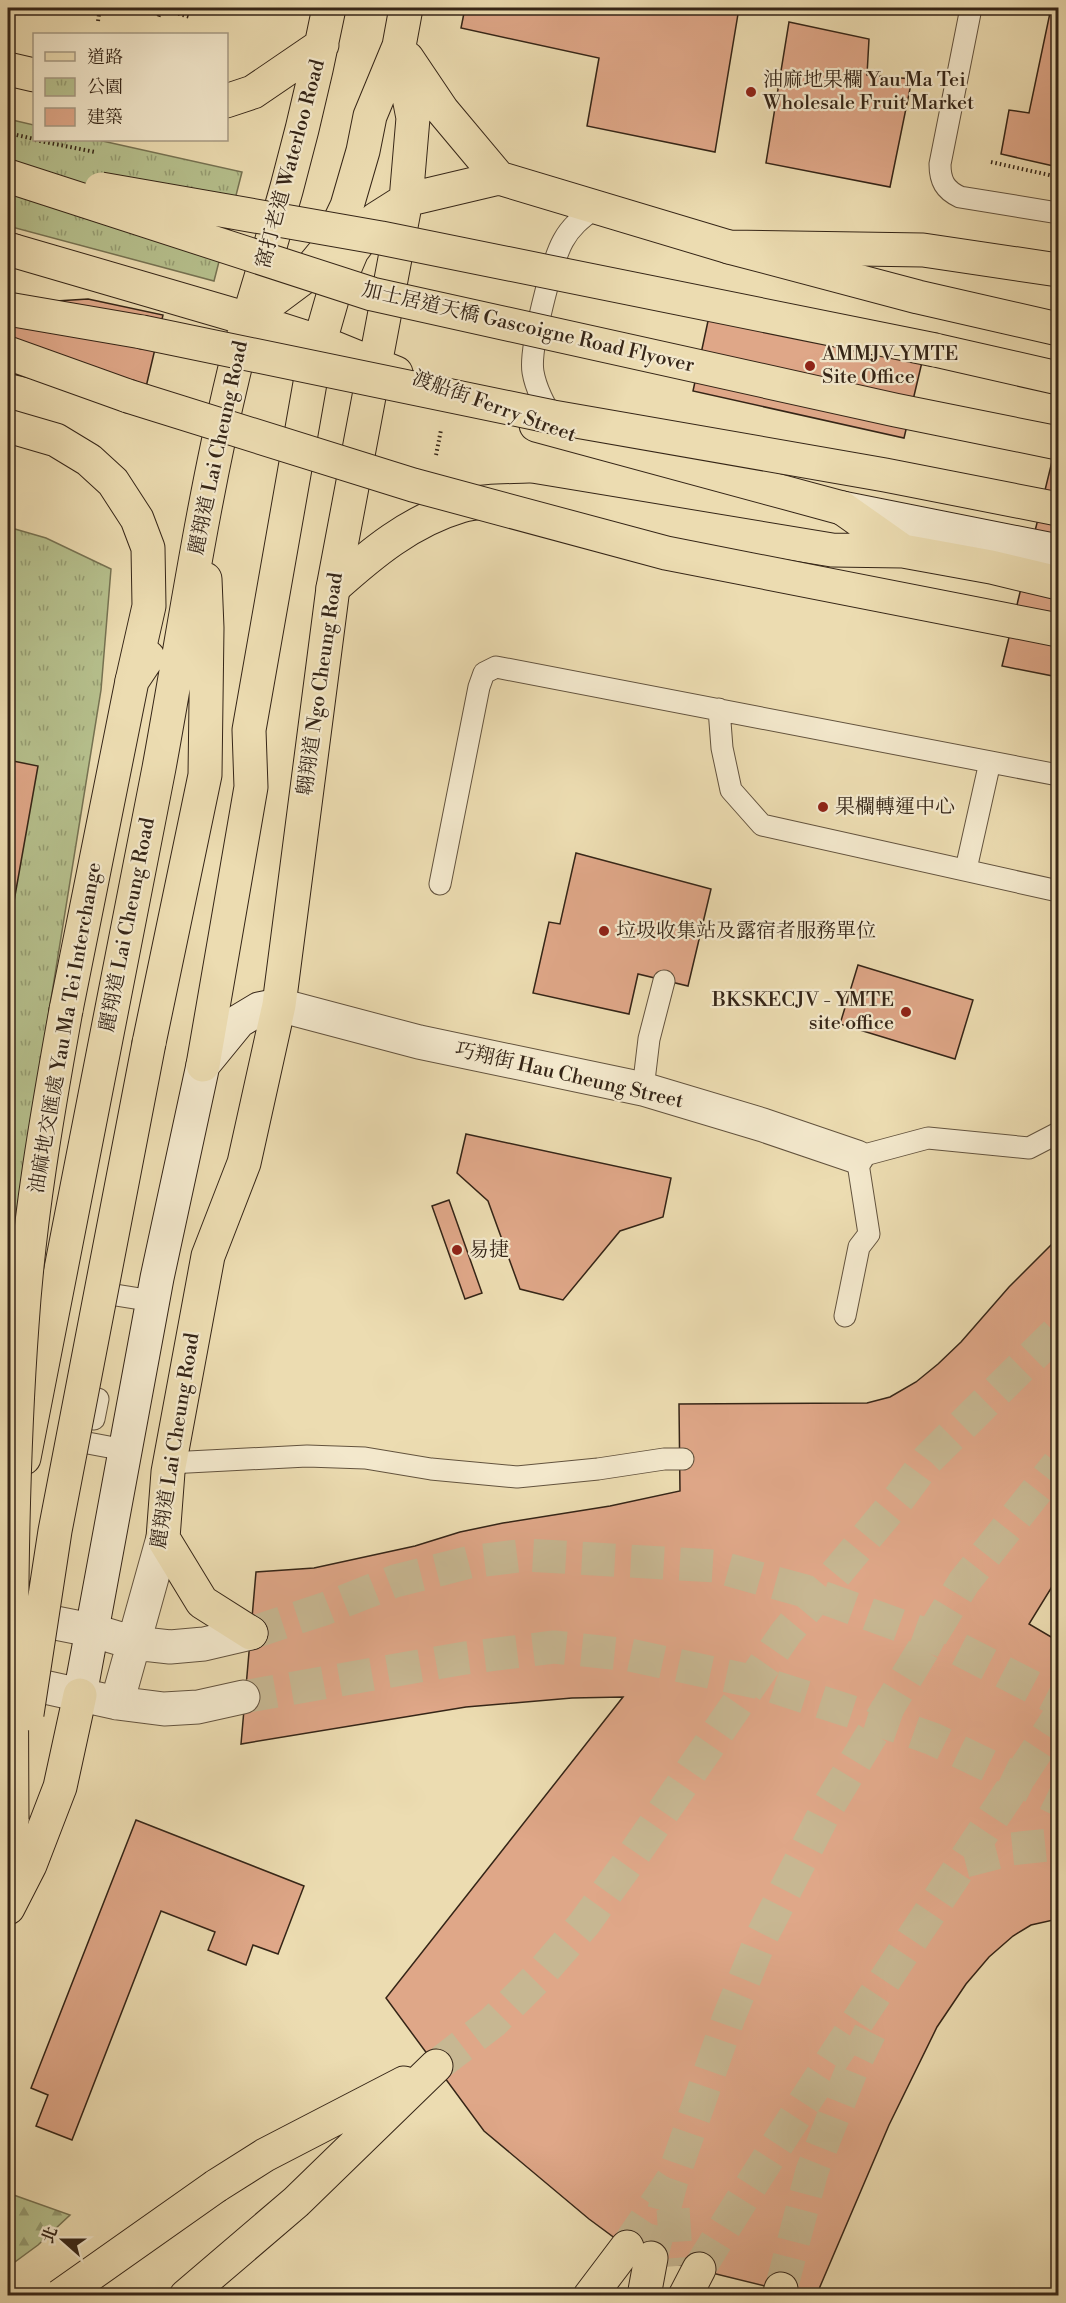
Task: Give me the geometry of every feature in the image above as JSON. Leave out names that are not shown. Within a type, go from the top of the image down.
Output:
[{"type":"main road","name":"窩打老道 Waterloo Road","points":[[248,319],[297,150],[329,8]]},
{"type":"main road","points":[[248,319],[303,278],[326,250],[347,206],[363,151],[370,116],[399,46],[406,8]]},
{"type":"main road","points":[[228,100],[253,92],[322,45]]},
{"type":"main road","points":[[399,46],[442,110],[499,178]]},
{"type":"main road","points":[[374,365],[406,200],[413,118],[399,46]]},
{"type":"main road","points":[[8,69],[33,75]]},
{"type":"main road","points":[[8,174],[381,238],[935,350],[1059,378]]},
{"type":"main road","name":"加士居道天橋 Gascoigne Road Flyover","points":[[8,174],[372,294],[895,410],[1059,443]]},
{"type":"main road","points":[[203,1065],[251,787],[249,730],[313,366],[333,296],[352,251],[376,219],[406,200],[499,178],[729,247],[1009,320],[1059,329]]},
{"type":"main road","points":[[729,247],[923,250],[1059,270]]},
{"type":"main road","name":"渡船街 Ferry Street","points":[[10,251],[320,342],[495,412],[562,434],[842,508]]},
{"type":"main road","points":[[8,309],[142,332],[553,417],[885,475],[1059,509]]},
{"type":"main road","name":"麗翔道 Lai Cheung Road","points":[[8,1531],[34,1409],[163,746],[202,523],[232,378],[248,319]]},
{"type":"main road","points":[[8,353],[128,396],[413,485],[654,550],[1059,630]]},
{"type":"main road","name":"翺翔道 Ngo Cheung Road","points":[[279,1005],[333,588],[374,365]]},
{"type":"main road","name":"油麻地交匯處 Yau Ma Tei Interchange","points":[[8,426],[56,440],[89,460],[113,482],[137,519],[148,548],[149,606],[66,1010],[32,1219],[22,1323],[15,1449],[12,1573],[12,1819],[8,1882]]},
{"type":"main road","points":[[333,588],[365,560],[422,521],[462,506],[494,501],[530,500],[832,550],[903,550],[1059,583]]},
{"type":"main road","points":[[842,508],[903,550]]},
{"type":"main road","points":[[12,1819],[55,1531],[149,1043],[205,775],[207,627],[202,523]]},
{"type":"main road","points":[[132,681],[187,599]]},
{"type":"main road","points":[[205,775],[249,730]]},
{"type":"main road","name":"麗翔道 Lai Cheung Road","points":[[163,1538],[170,1462],[208,1256],[244,1163],[279,1005]]},
{"type":"main road","points":[[8,1443],[34,1409]]},
{"type":"main road","points":[[163,1538],[202,1602],[251,1633]]},
{"type":"main road","points":[[8,1908],[30,1865],[60,1787],[80,1695]]},
{"type":"main road","points":[[60,2295],[216,2186],[265,2155],[436,2066],[297,2202],[186,2295]]},
{"type":"main road","points":[[590,2295],[670,2272]]},
{"type":"main road","points":[[644,2295],[670,2272]]},
{"type":"street","name":"渡船街 Ferry Street","points":[[842,508],[1059,551]]},
{"type":"street","points":[[80,1695],[153,1301],[203,1065],[238,1021],[258,1009],[279,1005]]},
{"type":"street","name":"巧翔街 Hau Cheung Street","points":[[279,1005],[409,1040],[643,1089],[763,1125],[856,1157]]},
{"type":"street","name":"麗翔道 Lai Cheung Road","points":[[117,1703],[163,1538]]},
{"type":"street","points":[[8,1614],[91,1630],[134,1642],[170,1647],[204,1644],[251,1633]]},
{"type":"street","points":[[8,1679],[117,1703],[164,1710],[198,1707],[243,1697]]},
{"type":"lane","points":[[971,8],[940,174],[947,189],[960,197],[1059,213]]},
{"type":"lane","points":[[562,434],[542,399],[533,370],[535,342],[554,261],[576,223],[595,208]]},
{"type":"lane","points":[[440,884],[479,687],[484,673],[496,667],[1059,774]]},
{"type":"lane","points":[[719,709],[722,748],[731,790],[762,825],[1059,891]]},
{"type":"lane","points":[[966,869],[990,762]]},
{"type":"lane","points":[[643,1089],[649,1039],[664,981]]},
{"type":"lane","points":[[845,1316],[859,1247],[869,1234],[856,1157],[928,1138],[1029,1148],[1059,1133]]},
{"type":"lane","points":[[103,1293],[153,1301]]},
{"type":"lane","points":[[77,1441],[124,1450]]},
{"type":"lane","points":[[170,1462],[307,1455],[365,1458],[430,1469],[517,1477],[598,1469],[664,1459],[683,1459]]},
{"type":"path","points":[[98,21],[100,8]]},
{"type":"path","points":[[154,8],[190,17]]},
{"type":"path","points":[[158,18],[161,9]]},
{"type":"path","points":[[8,134],[33,139]]},
{"type":"path","points":[[991,162],[1059,177]]},
{"type":"path","points":[[435,458],[449,392]]},
{"type":"green space","points":[[8,119],[33,125],[33,141],[102,141],[242,172],[214,281],[8,226]]},
{"type":"green space","points":[[8,527],[46,538],[111,569],[101,690],[8,1265]]},
{"type":"green space","points":[[8,2193],[70,2215],[38,2245],[8,2267]]},
{"type":"building","points":[[465,8],[739,8],[715,152],[587,126],[599,58],[461,28]]},
{"type":"building","points":[[1051,8],[1058,8],[1058,167],[1001,154],[1009,110],[1029,113]]},
{"type":"building","points":[[789,22],[869,39],[867,75],[912,79],[890,187],[766,163]]},
{"type":"building","name":"AMMJV-YMTE Site Office","points":[[714,293],[927,341],[904,438],[693,391]]},
{"type":"building","points":[[88,299],[163,315],[142,404],[8,373],[8,304]]},
{"type":"building","points":[[1058,437],[1058,677],[1002,666]]},
{"type":"building","points":[[8,760],[38,766],[8,935]]},
{"type":"building","points":[[576,853],[711,889],[688,986],[638,974],[629,1014],[533,993],[549,922],[560,924]]},
{"type":"building","name":"BKSKECJV - YMTE site office","points":[[858,965],[973,1000],[955,1059],[840,1024]]},
{"type":"building","points":[[466,1134],[671,1178],[663,1217],[620,1231],[563,1300],[520,1289],[488,1201],[457,1173]]},
{"type":"building","name":"易捷","points":[[449,1200],[482,1293],[465,1299],[432,1206]]},
{"type":"building","points":[[1058,1238],[1058,1577],[1029,1624],[1058,1641],[1058,1919],[1031,1925],[1013,1936],[989,1957],[966,1984],[937,2027],[889,2125],[816,2296],[806,2296],[651,2258],[627,2247],[589,2219],[484,2131],[386,1998],[623,1697],[572,1698],[466,1707],[241,1744],[256,1572],[314,1568],[415,1546],[460,1532],[610,1506],[680,1491],[679,1404],[867,1403],[890,1397],[916,1382],[938,1364]]},
{"type":"building","points":[[136,1820],[304,1886],[278,1954],[253,1945],[246,1965],[208,1950],[215,1932],[161,1911],[72,2140],[36,2126],[48,2095],[31,2088]]},
{"type":"tunnel","points":[[436,2066],[493,2022],[535,1980],[584,1924],[786,1633],[900,1497],[928,1459],[1058,1331]]},
{"type":"tunnel","points":[[651,2258],[672,2180],[729,2017],[762,1936],[826,1810],[964,1582],[1058,1464]]},
{"type":"tunnel","points":[[251,1633],[324,1609],[395,1581],[470,1562],[526,1555],[715,1566],[805,1591],[943,1641],[1058,1700]]},
{"type":"tunnel","points":[[243,1697],[465,1658],[554,1647],[630,1655],[765,1684],[896,1726],[933,1739],[1058,1799]]},
{"type":"tunnel","points":[[699,2269],[831,2061],[1058,1718]]},
{"type":"tunnel","points":[[965,1861],[1011,1849],[1058,1844]]},
{"type":"tunnel","points":[[781,2289],[812,2171],[852,2069],[870,2032]]},
{"type":"tunnel","points":[[627,2247],[672,2180]]},
{"type":"tunnel","points":[[673,2209],[677,2266]]},
{"type":"place","name":"油麻地果欄 Yau Ma Tei Wholesale Fruit Market","points":[[751,92]]},
{"type":"place","name":"AMMJV-YMTE Site Office","points":[[810,366]]},
{"type":"place","name":"果欄轉運中心","points":[[823,807]]},
{"type":"place","name":"垃圾收集站及露宿者服務單位","points":[[604,931]]},
{"type":"place","name":"BKSKECJV - YMTE site office","points":[[906,1012]]},
{"type":"place","name":"易捷","points":[[457,1250]]}]
